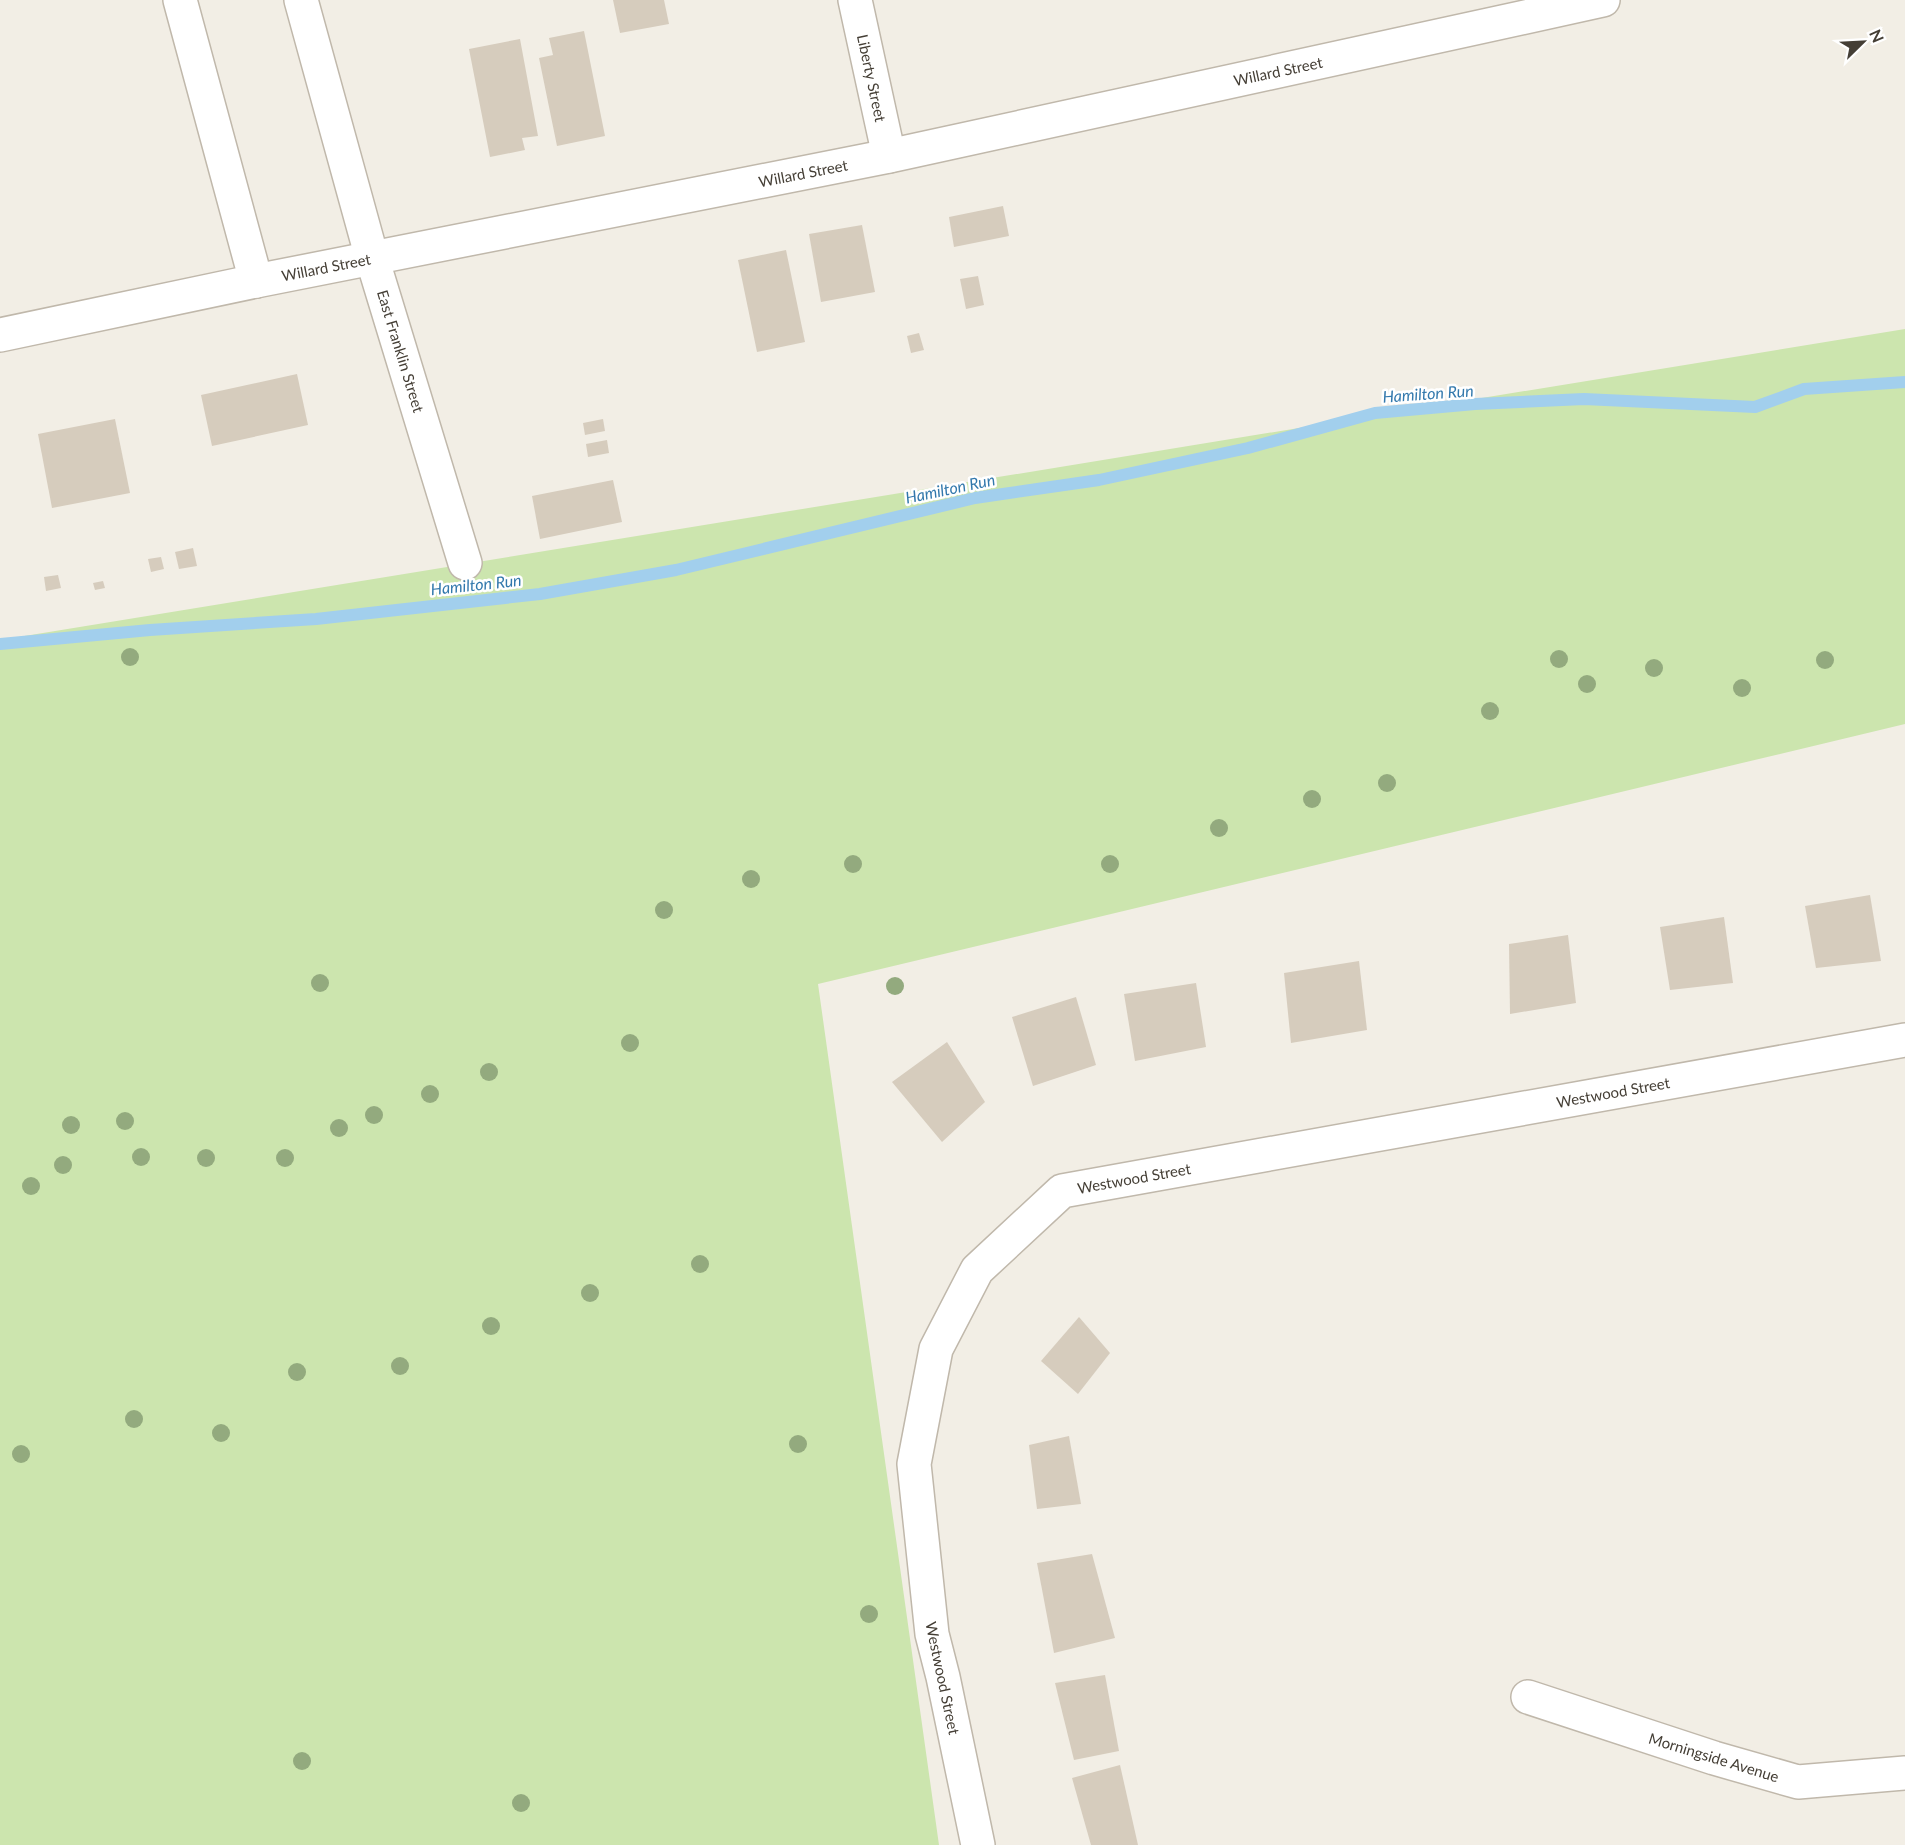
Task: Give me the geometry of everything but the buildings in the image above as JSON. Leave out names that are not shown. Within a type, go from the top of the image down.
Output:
[{"type":"street","points":[[180,0],[256,281]]},
{"type":"street","name":"East Franklin Street","points":[[301,0],[372,258],[465,563]]},
{"type":"street","name":"Liberty Street","points":[[855,0],[889,156]]},
{"type":"street","name":"Willard Street","points":[[0,335],[256,281],[889,156],[1603,0]]},
{"type":"street","name":"Westwood Street","points":[[978,1845],[932,1634],[914,1464],[936,1349],[977,1270],[1062,1191],[1905,1040]]},
{"type":"street","name":"Morningside Avenue","points":[[1528,1697],[1714,1758],[1798,1782],[1905,1773]]},
{"type":"green space","points":[[1905,329],[1905,724],[818,984],[939,1845],[0,1845],[0,640]]},
{"type":"waterway","name":"Hamilton Run","points":[[0,644],[150,630],[316,619],[540,594],[676,570],[975,498],[1099,480],[1248,448],[1375,413],[1475,404],[1584,399],[1755,407],[1804,389],[1905,382]]}]
